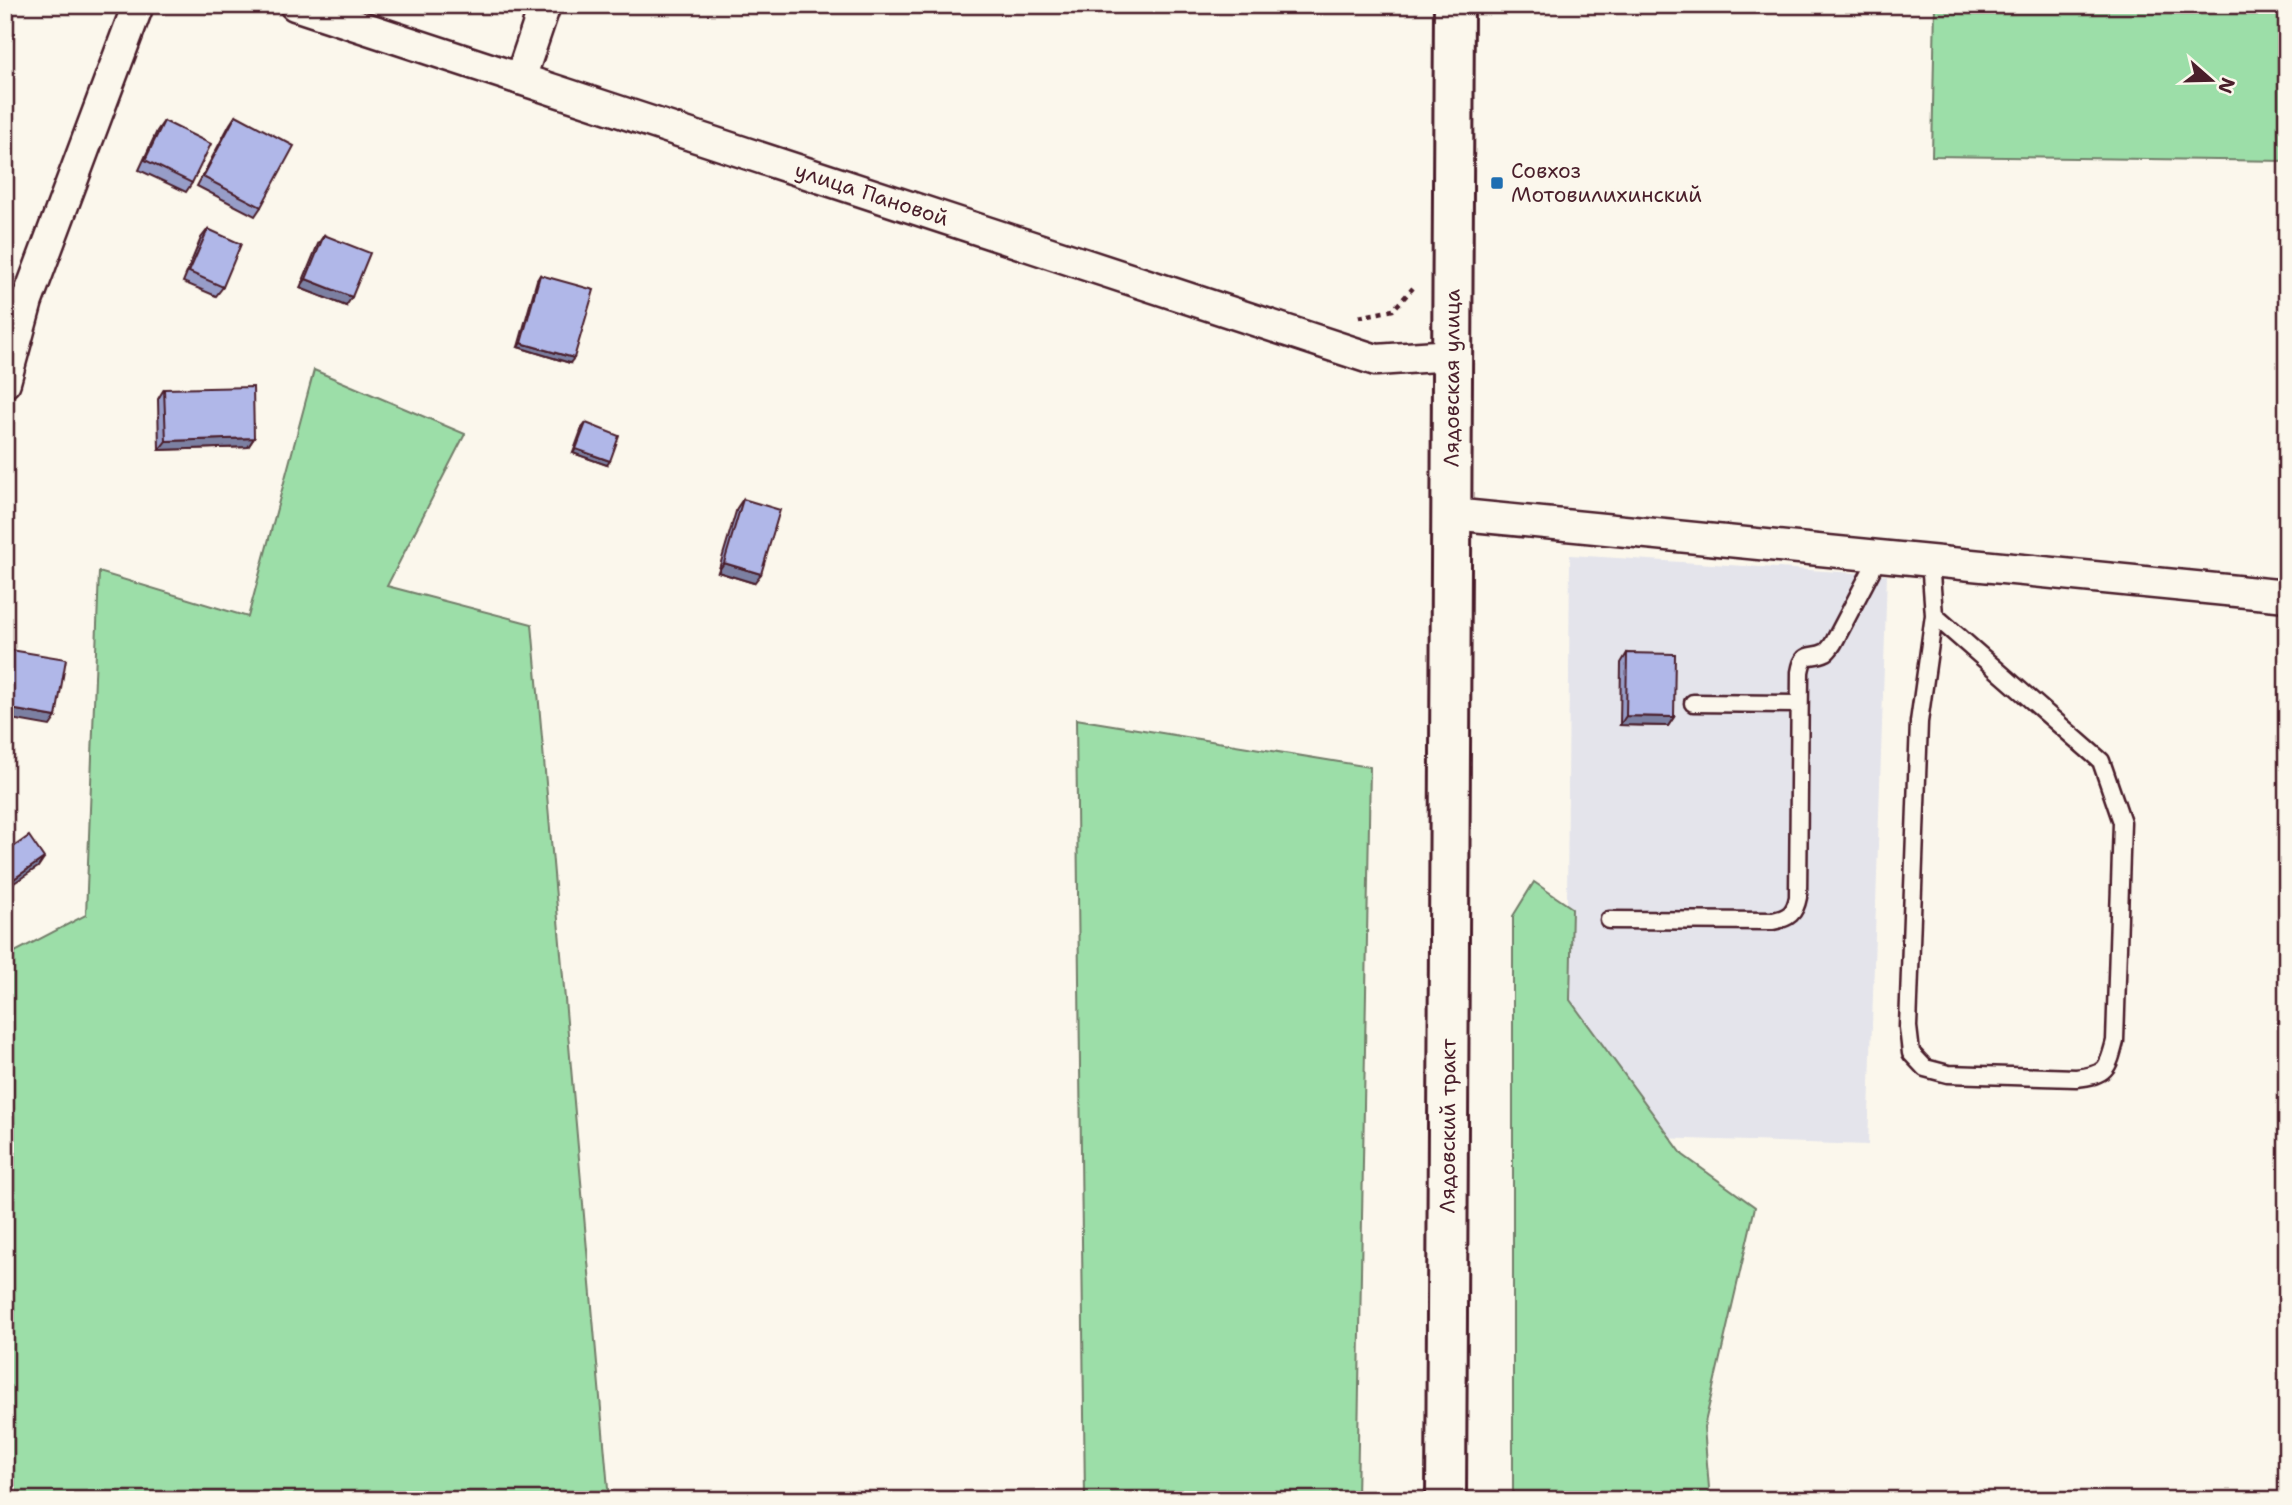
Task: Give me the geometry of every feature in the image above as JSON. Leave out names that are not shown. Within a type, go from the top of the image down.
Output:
[{"type":"main road","name":"Лядовская улица","points":[[1450,751],[1454,5]]},
{"type":"main road","name":"Лядовский тракт","points":[[1446,1500],[1450,751]]},
{"type":"street","points":[[5,382],[27,301],[138,5]]},
{"type":"street","name":"улица Пановой","points":[[295,5],[1376,360],[1452,355]]},
{"type":"street","points":[[520,79],[544,5]]},
{"type":"street","points":[[1452,514],[2287,596]]},
{"type":"lane","points":[[1609,920],[1773,921],[1786,919],[1796,909],[1801,661],[1807,656],[1827,652],[1879,556]]},
{"type":"lane","points":[[1930,561],[1934,615],[1919,722],[1908,1027],[1911,1053],[1925,1068],[1948,1074],[2076,1078],[2095,1076],[2109,1064],[2115,1041],[2122,822],[2101,761],[1934,615]]},
{"type":"lane","points":[[1693,703],[1799,704]]},
{"type":"path","points":[[1324,343],[1330,317],[1358,317],[1393,310],[1415,285]]},
{"type":"shaded area","points":[[1570,555],[1887,575],[1868,1145],[1565,1135]]},
{"type":"green space","points":[[1935,5],[2287,5],[2287,161],[1932,156]]},
{"type":"green space","points":[[314,370],[465,434],[387,586],[532,624],[609,1500],[5,1500],[5,957],[86,915],[99,572],[248,617]]},
{"type":"green space","points":[[1076,719],[1370,767],[1357,1500],[1085,1500]]},
{"type":"green space","points":[[1534,882],[1572,908],[1570,1000],[1683,1155],[1755,1207],[1704,1427],[1710,1500],[1513,1500],[1513,916]]},
{"type":"building","points":[[236,115],[294,146],[261,207],[203,177]]},
{"type":"building","points":[[164,121],[211,144],[192,183],[145,160]]},
{"type":"building","points":[[208,229],[241,244],[223,287],[189,272]]},
{"type":"building","points":[[324,235],[370,253],[352,297],[306,279]]},
{"type":"building","points":[[540,275],[594,290],[574,358],[521,343]]},
{"type":"building","points":[[253,387],[254,438],[166,441],[164,389]]},
{"type":"building","points":[[586,423],[619,436],[610,461],[576,449]]},
{"type":"building","points":[[743,499],[780,510],[761,574],[724,563]]},
{"type":"building","points":[[5,649],[66,659],[56,717],[5,708]]},
{"type":"building","points":[[1627,653],[1675,654],[1674,717],[1626,716]]},
{"type":"building","points":[[29,836],[44,858],[5,885],[5,853]]},
{"type":"place","name":"Совхоз Мотовилихинский","points":[[1497,183]]}]
